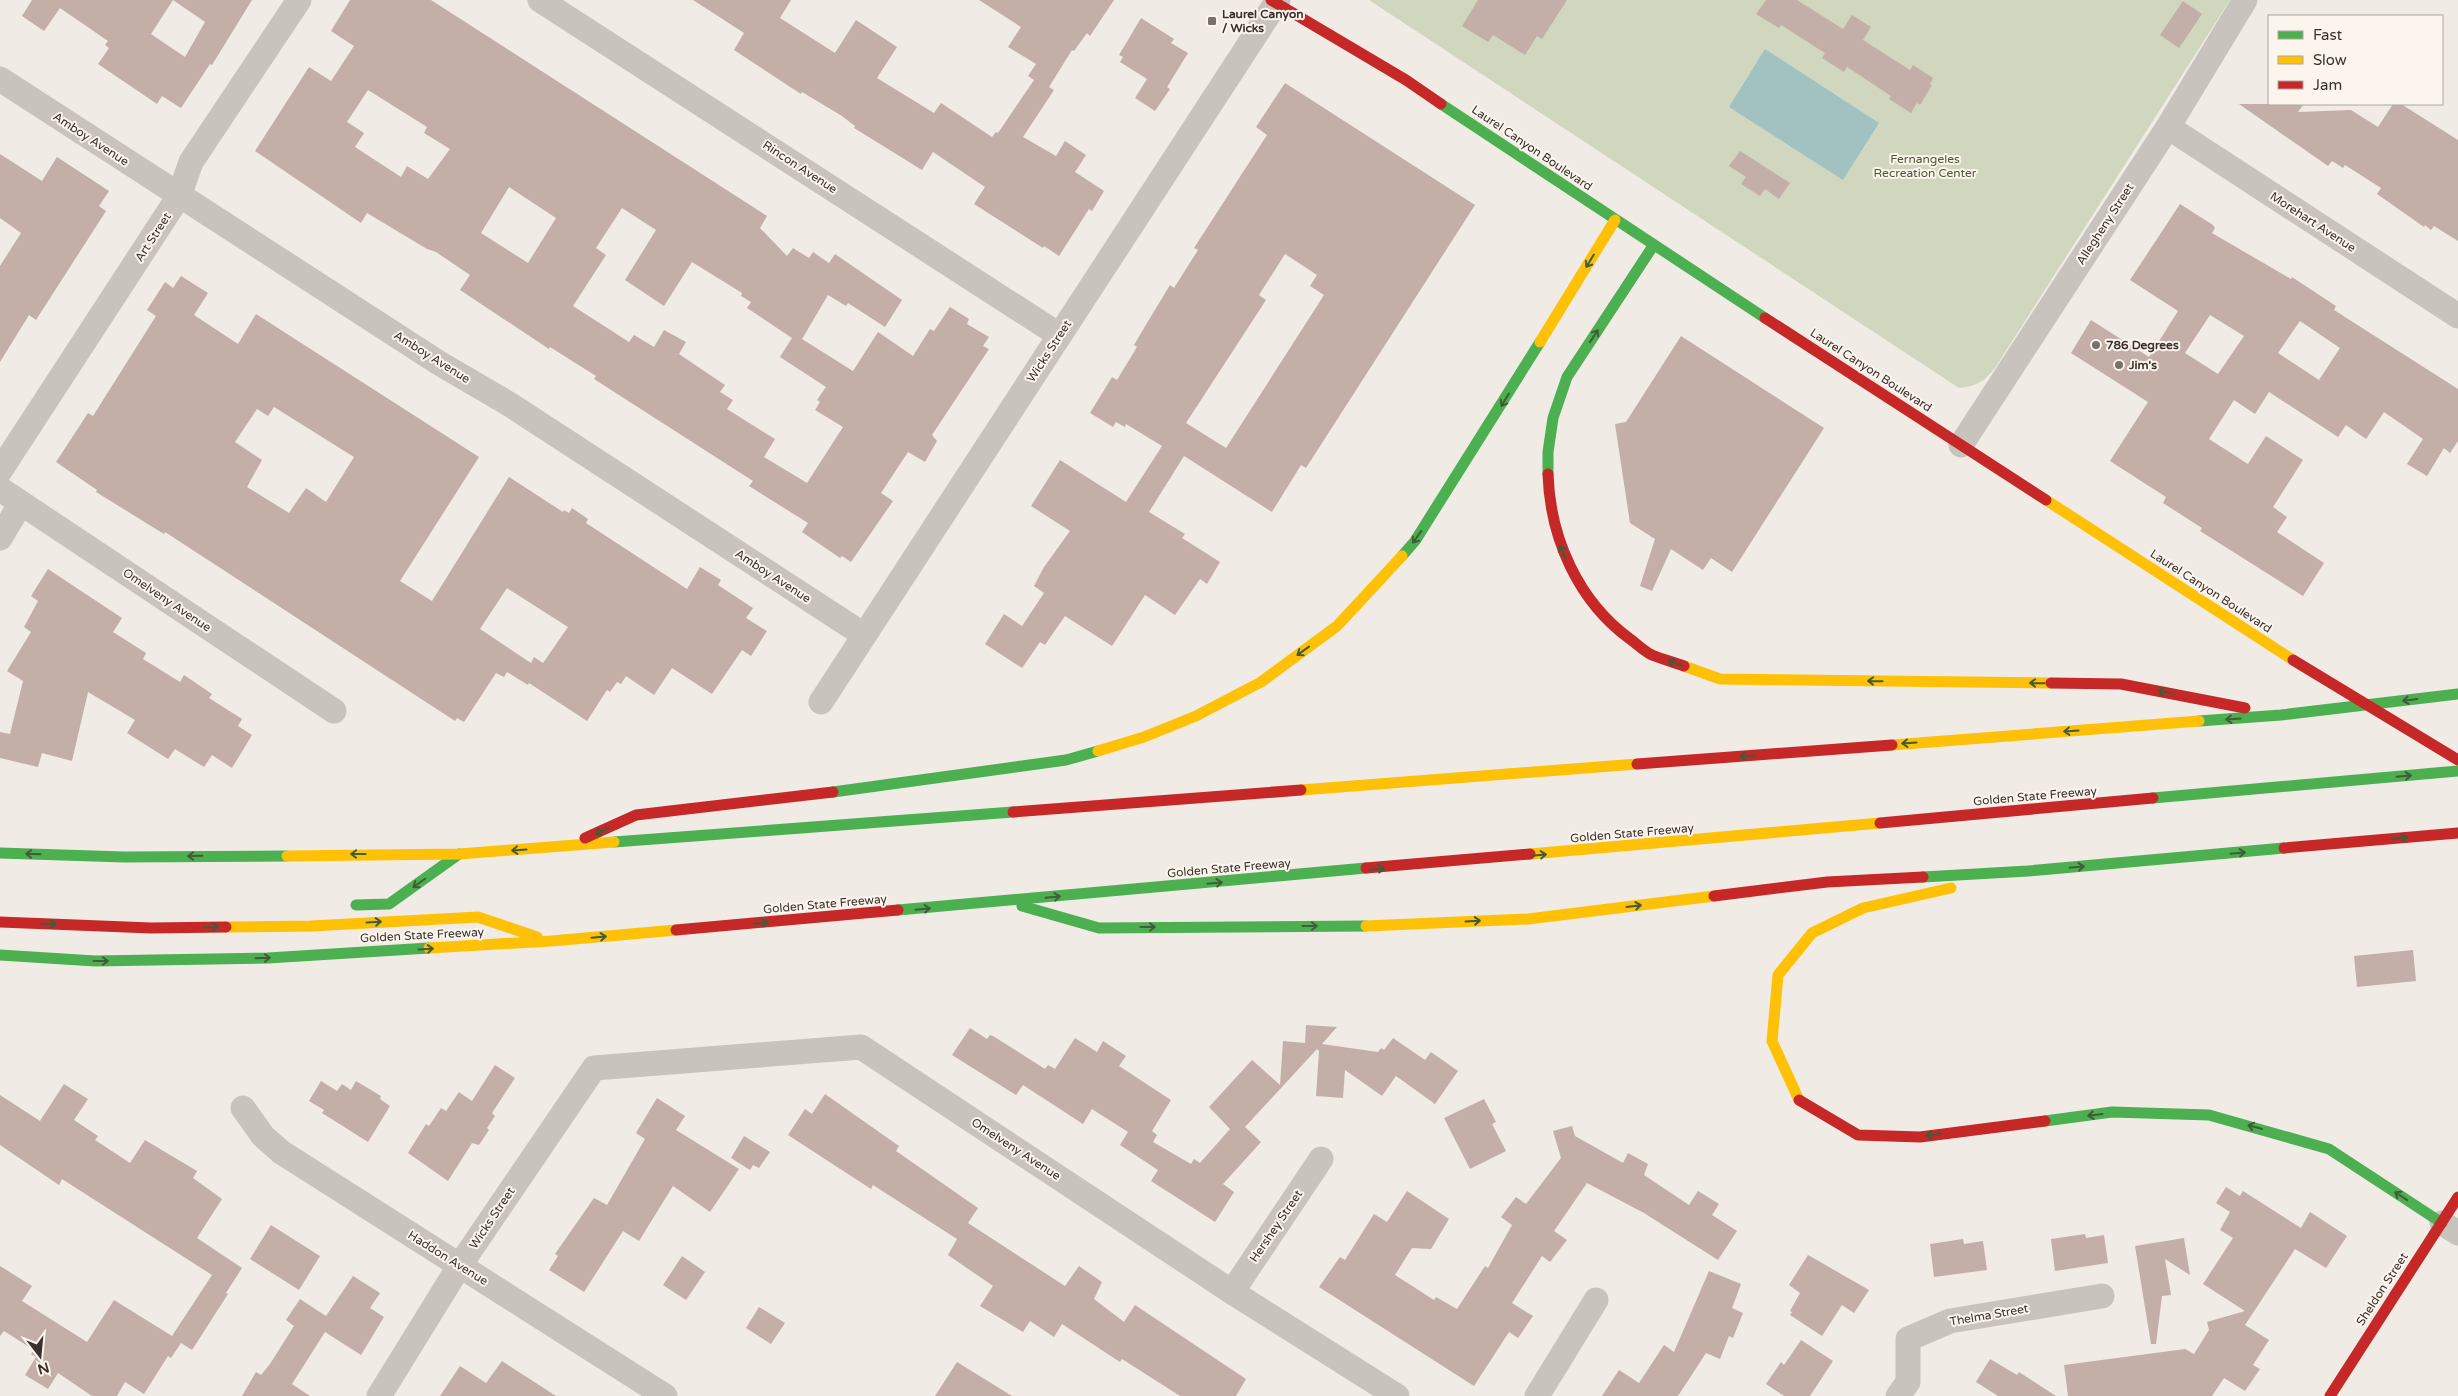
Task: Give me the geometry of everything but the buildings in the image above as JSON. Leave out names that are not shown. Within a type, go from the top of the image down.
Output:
[{"type":"main road","name":"Laurel Canyon Boulevard","points":[[1275,1],[1406,80],[1653,246],[2293,660],[2458,760]]},
{"type":"main road","points":[[568,846],[636,815],[804,796],[1066,760],[1144,737],[1196,716],[1261,682],[1337,626],[1415,541],[1476,446],[1615,220]]},
{"type":"main road","points":[[1653,246],[1567,377],[1553,418],[1548,452],[1549,502],[1564,555],[1578,582],[1597,609],[1619,631],[1650,654],[1720,679],[2121,684],[2281,715]]},
{"type":"main road","points":[[0,853],[124,857],[459,854],[2281,715],[2458,694]]},
{"type":"main road","name":"Golden State Freeway","points":[[0,955],[95,961],[258,958],[551,941],[2458,771]]},
{"type":"main road","points":[[1005,902],[1099,928],[1369,926],[1528,919],[1827,882],[2028,871],[2458,833]]},
{"type":"main road","points":[[340,906],[389,904],[459,854]]},
{"type":"main road","points":[[2028,871],[1863,908],[1812,933],[1778,975],[1772,1041],[1800,1102],[1858,1135],[1920,1137],[2112,1112],[2209,1115],[2329,1149],[2450,1228]]},
{"type":"main road","points":[[0,922],[151,928],[311,926],[478,917],[551,941]]},
{"type":"main road","name":"Sheldon Street","points":[[2330,1396],[2450,1228],[2458,1197]]},
{"type":"street","name":"Art Street","points":[[0,471],[179,196],[191,162],[299,0]]},
{"type":"street","name":"Rincon Avenue","points":[[540,0],[1059,335]]},
{"type":"street","name":"Allegheny Street","points":[[1961,445],[2168,127],[2245,0]]},
{"type":"street","name":"Wicks Street","points":[[821,702],[1275,1]]},
{"type":"street","name":"Amboy Avenue","points":[[0,79],[439,363],[509,404],[864,635]]},
{"type":"street","name":"Morehart Avenue","points":[[2168,127],[2458,316]]},
{"type":"street","name":"Omelveny Avenue","points":[[0,489],[334,711]]},
{"type":"street","points":[[0,538],[21,503]]},
{"type":"street","name":"Omelveny Avenue","points":[[594,1068],[861,1047],[1232,1292],[1396,1396]]},
{"type":"street","name":"Wicks Street","points":[[379,1396],[460,1265],[594,1068]]},
{"type":"street","name":"Haddon Avenue","points":[[243,1108],[263,1136],[280,1152],[665,1396]]},
{"type":"street","name":"Hershey Street","points":[[1232,1292],[1320,1159]]},
{"type":"street","name":"Thelma Street","points":[[1898,1396],[1908,1382],[1908,1339],[1950,1321],[2102,1296]]},
{"type":"street","points":[[1537,1396],[1596,1300]]},
{"type":"green space","name":"Fernangeles Recreation Center","points":[[1369,0],[2230,0],[1995,368],[1979,383],[1959,388]]},
{"type":"water","points":[[1765,49],[1879,123],[1843,180],[1729,107]]},
{"type":"traffic: fast","points":[[1441,104],[1765,318]]},
{"type":"traffic: fast","points":[[1548,474],[1548,452],[1553,418],[1567,377],[1653,246]]},
{"type":"traffic: fast","points":[[1402,556],[1415,541],[1540,342]]},
{"type":"traffic: fast","points":[[2199,721],[2281,715],[2458,694]]},
{"type":"traffic: fast","points":[[833,792],[1066,760],[1098,751]]},
{"type":"traffic: fast","points":[[2153,798],[2458,771]]},
{"type":"traffic: fast","points":[[614,842],[1013,812]]},
{"type":"traffic: fast","points":[[1923,877],[2028,871],[2284,848]]},
{"type":"traffic: fast","points":[[0,853],[124,857],[287,856]]},
{"type":"traffic: fast","points":[[356,905],[389,904],[459,854]]},
{"type":"traffic: fast","points":[[898,910],[1366,868]]},
{"type":"traffic: fast","points":[[1022,906],[1099,928],[1366,926]]},
{"type":"traffic: fast","points":[[0,955],[95,961],[268,958],[429,948]]},
{"type":"traffic: fast","points":[[2045,1121],[2112,1112],[2209,1115],[2329,1149],[2442,1223]]},
{"type":"traffic: slow","points":[[1540,342],[1615,220]]},
{"type":"traffic: slow","points":[[2046,500],[2293,660]]},
{"type":"traffic: slow","points":[[1098,751],[1144,737],[1196,716],[1261,682],[1337,626],[1402,556]]},
{"type":"traffic: slow","points":[[1684,666],[1720,679],[2051,683]]},
{"type":"traffic: slow","points":[[1892,745],[2199,721]]},
{"type":"traffic: slow","points":[[1301,790],[1637,764]]},
{"type":"traffic: slow","points":[[1530,854],[1880,823]]},
{"type":"traffic: slow","points":[[287,856],[459,854],[614,842]]},
{"type":"traffic: slow","points":[[1799,1100],[1772,1041],[1778,975],[1812,933],[1863,908],[1951,888]]},
{"type":"traffic: slow","points":[[1366,926],[1528,919],[1714,896]]},
{"type":"traffic: slow","points":[[226,927],[311,926],[478,917],[537,937]]},
{"type":"traffic: slow","points":[[429,948],[551,941],[676,930]]},
{"type":"traffic: jam","points":[[1271,0],[1406,80],[1441,104]]},
{"type":"traffic: jam","points":[[1765,318],[2046,500]]},
{"type":"traffic: jam","points":[[1548,474],[1554,521],[1570,566],[1582,587],[1612,624],[1643,649],[1652,655],[1684,666]]},
{"type":"traffic: jam","points":[[2293,660],[2458,760]]},
{"type":"traffic: jam","points":[[2051,683],[2121,684],[2245,708]]},
{"type":"traffic: jam","points":[[1637,764],[1892,745]]},
{"type":"traffic: jam","points":[[1013,812],[1301,790]]},
{"type":"traffic: jam","points":[[585,838],[636,815],[833,792]]},
{"type":"traffic: jam","points":[[1880,823],[2153,798]]},
{"type":"traffic: jam","points":[[2284,848],[2458,833]]},
{"type":"traffic: jam","points":[[1366,868],[1530,854]]},
{"type":"traffic: jam","points":[[1714,896],[1827,882],[1923,877]]},
{"type":"traffic: jam","points":[[676,930],[898,910]]},
{"type":"traffic: jam","points":[[0,922],[151,928],[226,927]]},
{"type":"traffic: jam","points":[[1799,1100],[1858,1135],[1920,1137],[2045,1121]]},
{"type":"traffic: jam","points":[[2330,1396],[2458,1197]]},
{"type":"place","name":"Laurel Canyon / Wicks","points":[[1212,21]]},
{"type":"place","name":"786 Degrees","points":[[2096,345]]},
{"type":"place","name":"Jim's","points":[[2119,365]]}]
